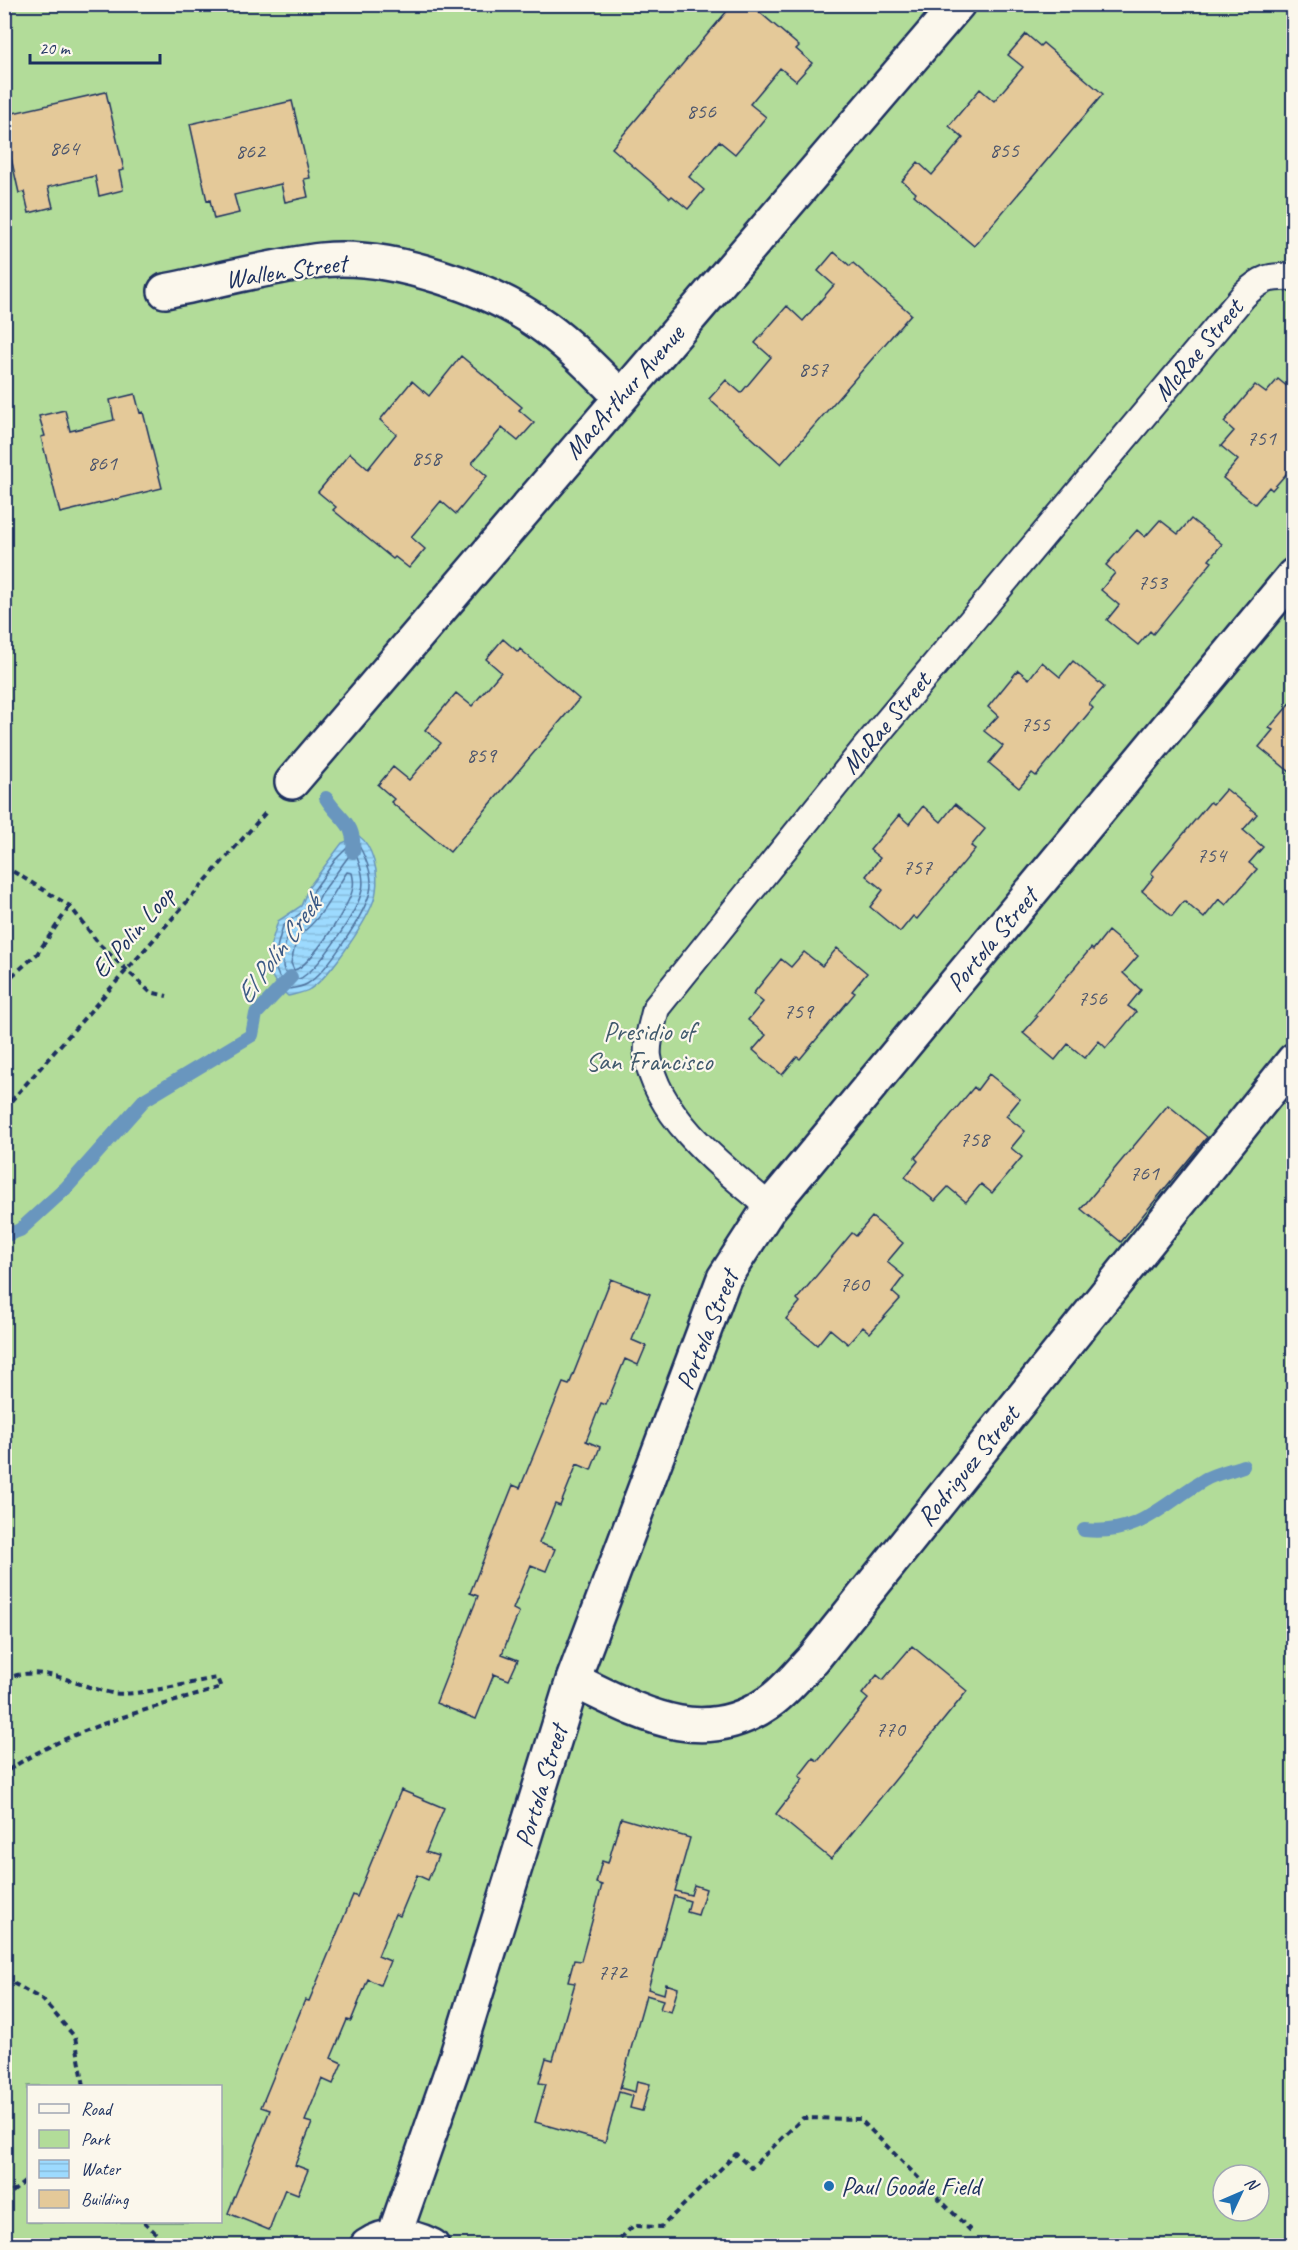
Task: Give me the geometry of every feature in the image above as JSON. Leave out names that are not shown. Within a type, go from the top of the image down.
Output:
[{"type":"street","name":"MacArthur Avenue","points":[[292,782],[620,396],[958,4]]},
{"type":"street","name":"Wallen Street","points":[[165,291],[323,260],[360,261],[439,274],[544,327],[579,355],[620,396]]},
{"type":"street","name":"Portola Street","points":[[432,2246],[414,2238],[380,2241],[456,2058],[573,1680],[724,1278],[770,1207],[1293,575]]},
{"type":"street","name":"Rodriguez Street","points":[[573,1680],[640,1712],[680,1724],[708,1726],[731,1723],[769,1703],[814,1658],[1293,1060]]},
{"type":"lane","name":"McRae Street","points":[[770,1207],[715,1161],[666,1105],[648,1056],[656,1008],[866,747],[1244,294],[1259,280],[1275,276],[1293,277]]},
{"type":"path","name":"El Polin Loop","points":[[4,1109],[292,782]]},
{"type":"path","points":[[4,866],[69,906],[99,944],[150,992],[167,996]]},
{"type":"path","points":[[4,983],[37,954],[69,906]]},
{"type":"path","points":[[4,1679],[22,1672],[57,1674],[113,1693],[217,1678],[221,1688],[97,1724],[25,1759],[4,1773]]},
{"type":"path","points":[[4,1978],[43,2000],[75,2037],[84,2085]]},
{"type":"path","points":[[613,2246],[633,2226],[661,2228],[736,2154],[751,2168],[803,2118],[860,2119],[971,2231]]},
{"type":"path","points":[[4,2199],[27,2180]]},
{"type":"path","points":[[145,2223],[169,2246]]},
{"type":"green space","name":"Presidio of San Francisco","points":[[5,5],[1293,5],[1293,2245],[5,2246]]},
{"type":"water","points":[[359,836],[368,846],[376,869],[376,891],[368,914],[339,959],[318,983],[310,989],[288,996],[279,987],[269,970],[269,953],[278,921],[301,906],[309,887],[342,843]]},
{"type":"building","points":[[733,4],[750,4],[799,46],[796,49],[812,63],[796,81],[780,68],[750,104],[766,117],[735,154],[719,141],[689,177],[704,190],[688,209],[672,196],[670,198],[612,148]]},
{"type":"building","points":[[1026,34],[1040,46],[1043,43],[1103,94],[974,246],[914,195],[916,193],[902,181],[918,162],[932,175],[963,138],[949,126],[980,89],[994,101],[1023,67],[1008,55]]},
{"type":"building","points":[[106,92],[124,170],[119,171],[123,190],[99,196],[95,176],[48,187],[53,207],[29,213],[24,192],[19,193],[4,127],[4,115]]},
{"type":"building","points":[[292,101],[310,178],[304,179],[308,197],[285,202],[281,184],[234,195],[239,213],[214,219],[210,200],[207,201],[190,124]]},
{"type":"building","points":[[834,252],[850,266],[853,263],[911,314],[781,464],[709,399],[726,380],[741,393],[771,357],[755,343],[787,306],[803,321],[834,285],[818,271]]},
{"type":"building","points":[[461,356],[522,407],[519,410],[534,423],[518,441],[502,428],[472,463],[487,476],[456,514],[441,501],[411,537],[425,549],[409,568],[395,557],[393,559],[333,510],[336,507],[318,492],[350,453],[368,469],[396,434],[380,420],[412,381],[429,396]]},
{"type":"building","points":[[1278,379],[1294,392],[1294,465],[1272,490],[1269,487],[1255,504],[1223,478],[1238,460],[1221,446],[1234,431],[1224,422],[1255,385],[1266,393]]},
{"type":"building","points":[[135,394],[140,413],[143,412],[162,488],[60,513],[41,437],[45,436],[39,416],[65,410],[70,431],[114,420],[110,400]]},
{"type":"building","points":[[1191,519],[1222,544],[1209,560],[1212,562],[1153,634],[1150,631],[1138,645],[1107,620],[1119,605],[1101,590],[1115,573],[1106,565],[1137,530],[1145,537],[1160,520],[1178,534]]},
{"type":"building","points":[[503,639],[518,652],[520,649],[579,699],[450,852],[391,802],[394,799],[378,785],[393,767],[409,780],[441,743],[425,730],[456,693],[472,706],[501,672],[486,659]]},
{"type":"building","points":[[1073,661],[1104,687],[1089,704],[1093,708],[1036,776],[1032,773],[1019,788],[989,763],[1003,746],[984,731],[998,716],[988,707],[1018,670],[1029,679],[1042,662],[1060,677]]},
{"type":"building","points":[[1294,699],[1294,769],[1290,772],[1259,747],[1273,730],[1269,728]]},
{"type":"building","points":[[1226,789],[1257,814],[1243,830],[1263,847],[1249,863],[1257,869],[1226,905],[1219,899],[1204,918],[1184,901],[1172,916],[1142,891],[1154,876],[1151,873],[1210,802],[1213,804]]},
{"type":"building","points":[[955,804],[985,829],[971,846],[975,849],[917,919],[913,916],[900,932],[870,907],[883,890],[866,876],[880,858],[870,850],[899,815],[909,824],[923,806],[941,822]]},
{"type":"building","points":[[1108,931],[1138,956],[1123,973],[1141,990],[1128,1006],[1136,1012],[1106,1048],[1099,1041],[1085,1058],[1068,1044],[1055,1060],[1023,1033],[1037,1017],[1035,1015]]},
{"type":"building","points":[[837,948],[867,973],[852,991],[855,993],[800,1059],[797,1057],[782,1075],[753,1050],[766,1035],[748,1020],[763,1002],[753,994],[781,959],[791,967],[804,952],[822,966]]},
{"type":"building","points":[[989,1074],[1020,1099],[1006,1116],[1025,1131],[1011,1148],[1022,1157],[992,1193],[981,1184],[966,1202],[948,1187],[935,1201],[905,1177],[918,1161],[915,1158],[974,1087],[977,1090]]},
{"type":"building","points":[[1168,1105],[1207,1137],[1121,1242],[1081,1209]]},
{"type":"building","points":[[872,1217],[903,1243],[887,1262],[904,1276],[892,1292],[900,1299],[870,1333],[863,1327],[848,1344],[830,1329],[817,1345],[786,1319],[800,1302],[797,1299],[852,1233],[856,1236]]},
{"type":"building","points":[[611,1279],[650,1294],[632,1340],[646,1346],[638,1365],[625,1359],[606,1405],[601,1403],[586,1441],[600,1447],[591,1470],[577,1464],[560,1506],[555,1504],[539,1543],[555,1549],[546,1571],[531,1565],[513,1609],[519,1612],[502,1654],[518,1660],[509,1680],[494,1674],[476,1719],[436,1703],[478,1596],[470,1593],[513,1485],[520,1488],[563,1383],[569,1385]]},
{"type":"building","points":[[912,1646],[967,1691],[831,1859],[776,1814],[803,1779],[799,1776],[813,1758],[818,1761],[868,1699],[862,1694],[877,1675],[883,1680]]},
{"type":"building","points":[[401,1790],[444,1808],[426,1852],[438,1856],[428,1880],[417,1875],[400,1916],[395,1914],[378,1956],[390,1961],[380,1985],[368,1979],[351,2021],[347,2020],[331,2058],[342,2063],[333,2084],[322,2079],[305,2121],[312,2123],[295,2165],[308,2170],[298,2194],[285,2189],[269,2230],[228,2213],[270,2110],[261,2107],[305,2000],[309,2001],[353,1895],[357,1897]]},
{"type":"building","points":[[621,1818],[690,1838],[675,1891],[691,1895],[694,1885],[706,1889],[698,1915],[687,1912],[690,1901],[674,1896],[648,1989],[664,1994],[666,1984],[678,1988],[671,2012],[660,2009],[663,2000],[646,1995],[620,2088],[635,2092],[637,2081],[650,2084],[642,2111],[630,2108],[633,2096],[619,2092],[605,2142],[535,2122],[546,2084],[539,2083],[546,2058],[553,2060],[575,1983],[568,1982],[574,1960],[581,1961],[602,1885],[596,1883],[602,1861],[608,1863]]},
{"type":"waterway","name":"El Polín Creek","points":[[326,798],[346,822],[352,834],[353,852]]},
{"type":"waterway","name":"El Polín Creek","points":[[4,1236],[20,1230],[66,1188],[144,1100],[252,1035],[256,1014],[291,977]]},
{"type":"waterway","points":[[1084,1530],[1103,1531],[1135,1523],[1208,1478],[1243,1466]]},
{"type":"place","name":"Paul Goode Field","points":[[829,2186]]}]
